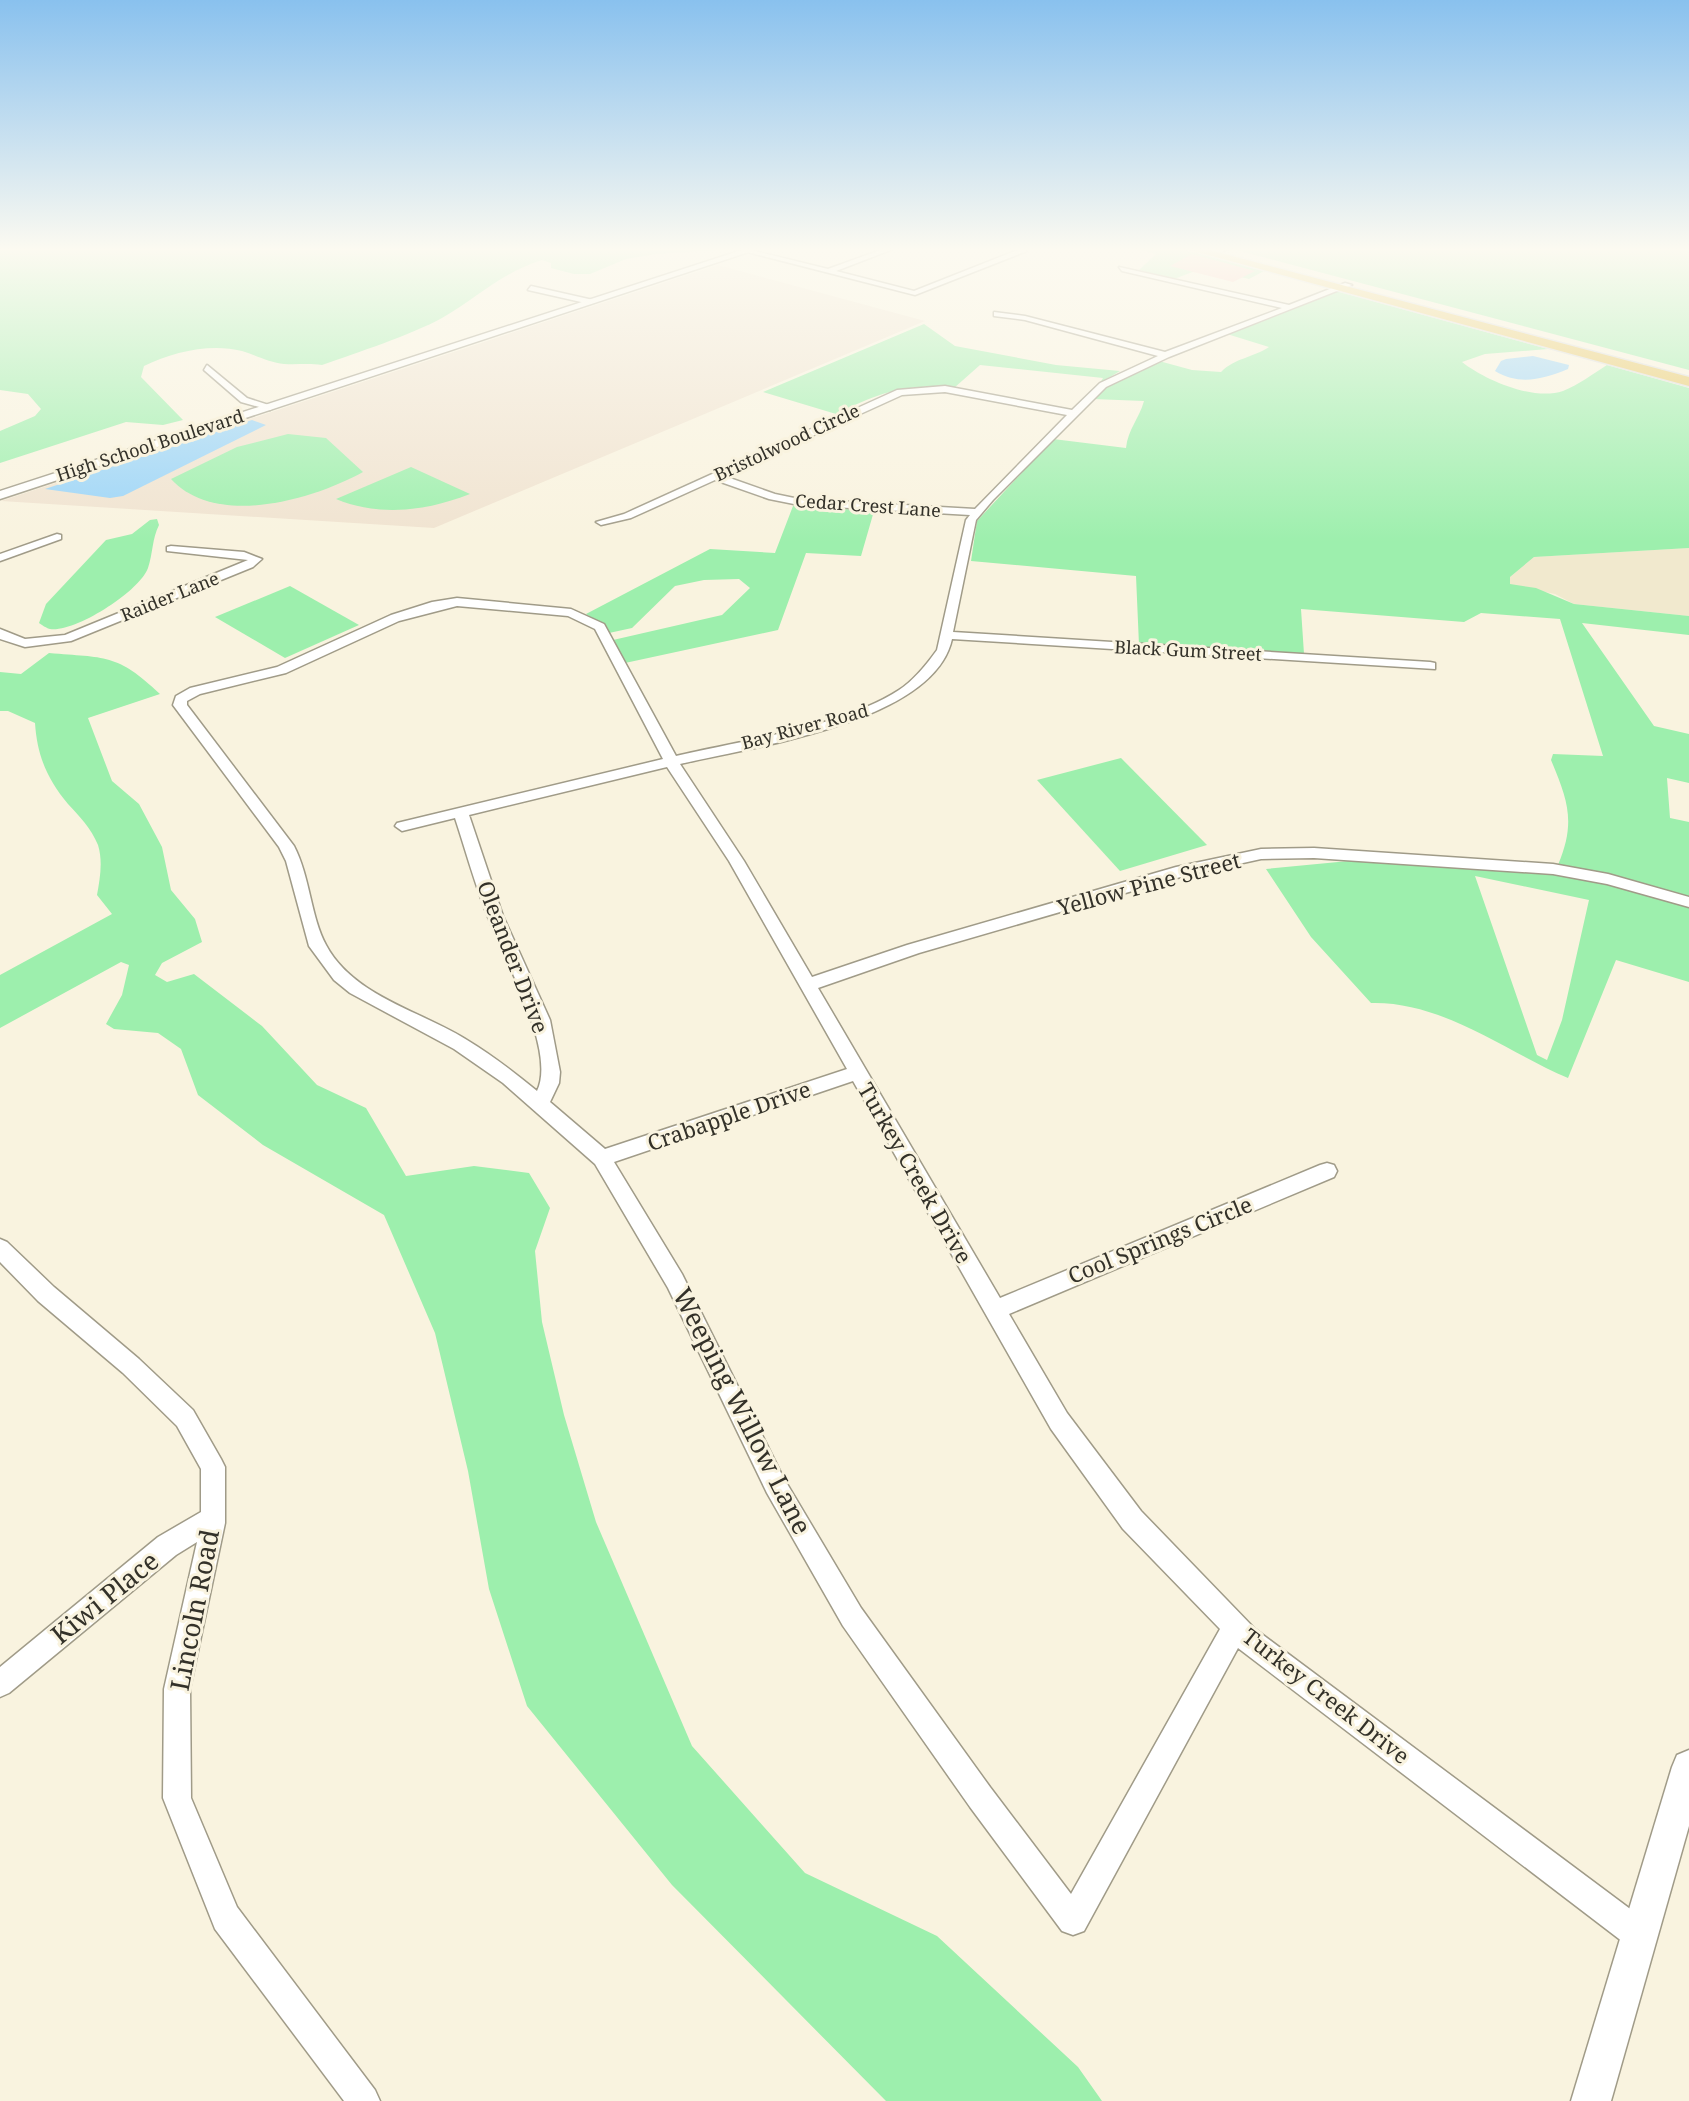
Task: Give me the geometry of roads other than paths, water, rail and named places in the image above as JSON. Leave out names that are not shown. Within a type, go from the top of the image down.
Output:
[{"type":"highway","points":[[1559,346],[1689,382]]},
{"type":"highway","points":[[1574,346],[1689,376]]},
{"type":"street","name":"High School Boulevard","points":[[0,495],[456,346]]},
{"type":"street","points":[[1132,346],[1166,355]]},
{"type":"street","name":"Bay River Road","points":[[402,826],[853,718],[893,700],[916,684],[943,650],[971,520],[977,512],[1072,413],[1111,379],[1189,346]]},
{"type":"street","points":[[207,368],[244,400],[270,407]]},
{"type":"street","name":"Bristolwood Circle","points":[[601,522],[627,516],[877,401],[910,390],[945,389],[1072,413]]},
{"type":"street","name":"Cedar Crest Lane","points":[[715,476],[773,497],[799,502],[977,512]]},
{"type":"street","points":[[0,558],[57,537]]},
{"type":"street","name":"Raider Lane","points":[[0,633],[8,639],[25,643],[67,638],[249,565],[256,559],[244,555],[171,549]]},
{"type":"street","name":"Turkey Creek Drive","points":[[187,694],[281,670],[395,618],[432,606],[476,603],[571,613],[600,627],[671,761],[736,861],[1059,1421],[1132,1520],[1246,1638],[1638,1934]]},
{"type":"street","name":"Black Gum Street","points":[[946,635],[1430,666]]},
{"type":"street","name":"Weeping Willow Lane","points":[[187,694],[180,705],[294,861],[317,946],[327,962],[356,989],[460,1044],[540,1103],[602,1158],[675,1281],[775,1485],[852,1617],[980,1797],[1073,1920],[1235,1627]]},
{"type":"street","name":"Oleander Drive","points":[[460,811],[495,916],[541,1020],[551,1072],[550,1083],[540,1103]]},
{"type":"street","name":"Yellow Pine Street","points":[[807,985],[913,949],[1182,871],[1261,854],[1314,853],[1553,869],[1608,879],[1689,902]]},
{"type":"street","name":"Crabapple Drive","points":[[602,1158],[856,1073]]},
{"type":"street","name":"Cool Springs Circle","points":[[994,1310],[1327,1171]]},
{"type":"street","name":"Lincoln Road","points":[[1,1250],[185,1418],[213,1467],[213,1518],[177,1689],[177,1798],[226,1918],[354,2096]]},
{"type":"street","name":"Kiwi Place","points":[[0,1684],[167,1546],[213,1518]]},
{"type":"street","points":[[1591,2101],[1638,1934],[1687,1781]]},
{"type":"water","points":[[1533,356],[1569,365],[1568,369],[1550,376],[1522,380],[1495,371],[1506,359]]},
{"type":"water","points":[[252,420],[266,425],[123,496],[110,498],[45,489]]}]
